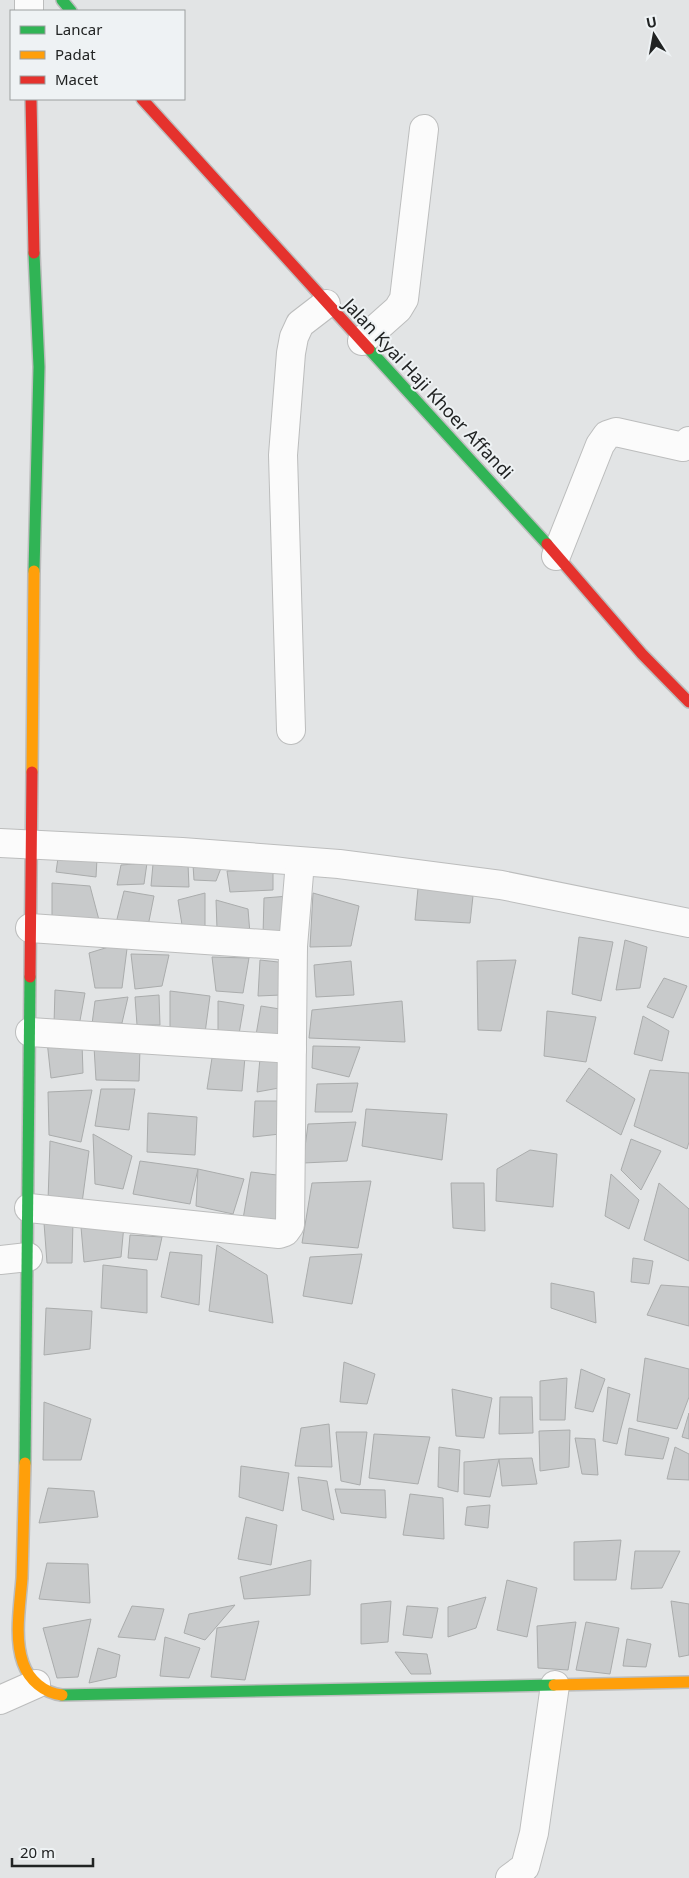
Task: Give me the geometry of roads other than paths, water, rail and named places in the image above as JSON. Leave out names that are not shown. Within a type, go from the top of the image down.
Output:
[{"type":"street","points":[[62,0],[70,10]]},
{"type":"street","points":[[31,100],[34,273],[39,367],[30,928],[29,1208],[24,1516],[19,1632],[23,1664],[36,1684],[48,1692],[60,1695],[689,1682]]},
{"type":"street","name":"Jalan Kyai Haji Khoer Affandi","points":[[143,100],[556,556],[642,654],[689,702]]},
{"type":"street","points":[[362,341],[398,310],[404,299],[424,129]]},
{"type":"street","points":[[291,730],[283,454],[294,337],[300,324],[326,304]]},
{"type":"street","points":[[556,556],[600,446],[607,435],[616,432],[684,447],[689,440]]},
{"type":"street","points":[[0,844],[182,852],[338,864],[501,884],[689,923]]},
{"type":"street","points":[[29,1208],[279,1234],[285,1232],[290,1225],[293,946],[300,862]]},
{"type":"street","points":[[30,928],[293,946]]},
{"type":"street","points":[[30,1032],[292,1049]]},
{"type":"street","points":[[0,1260],[28,1257]]},
{"type":"street","points":[[0,1700],[36,1684]]},
{"type":"street","points":[[510,1878],[525,1867],[534,1832],[554,1685]]}]
